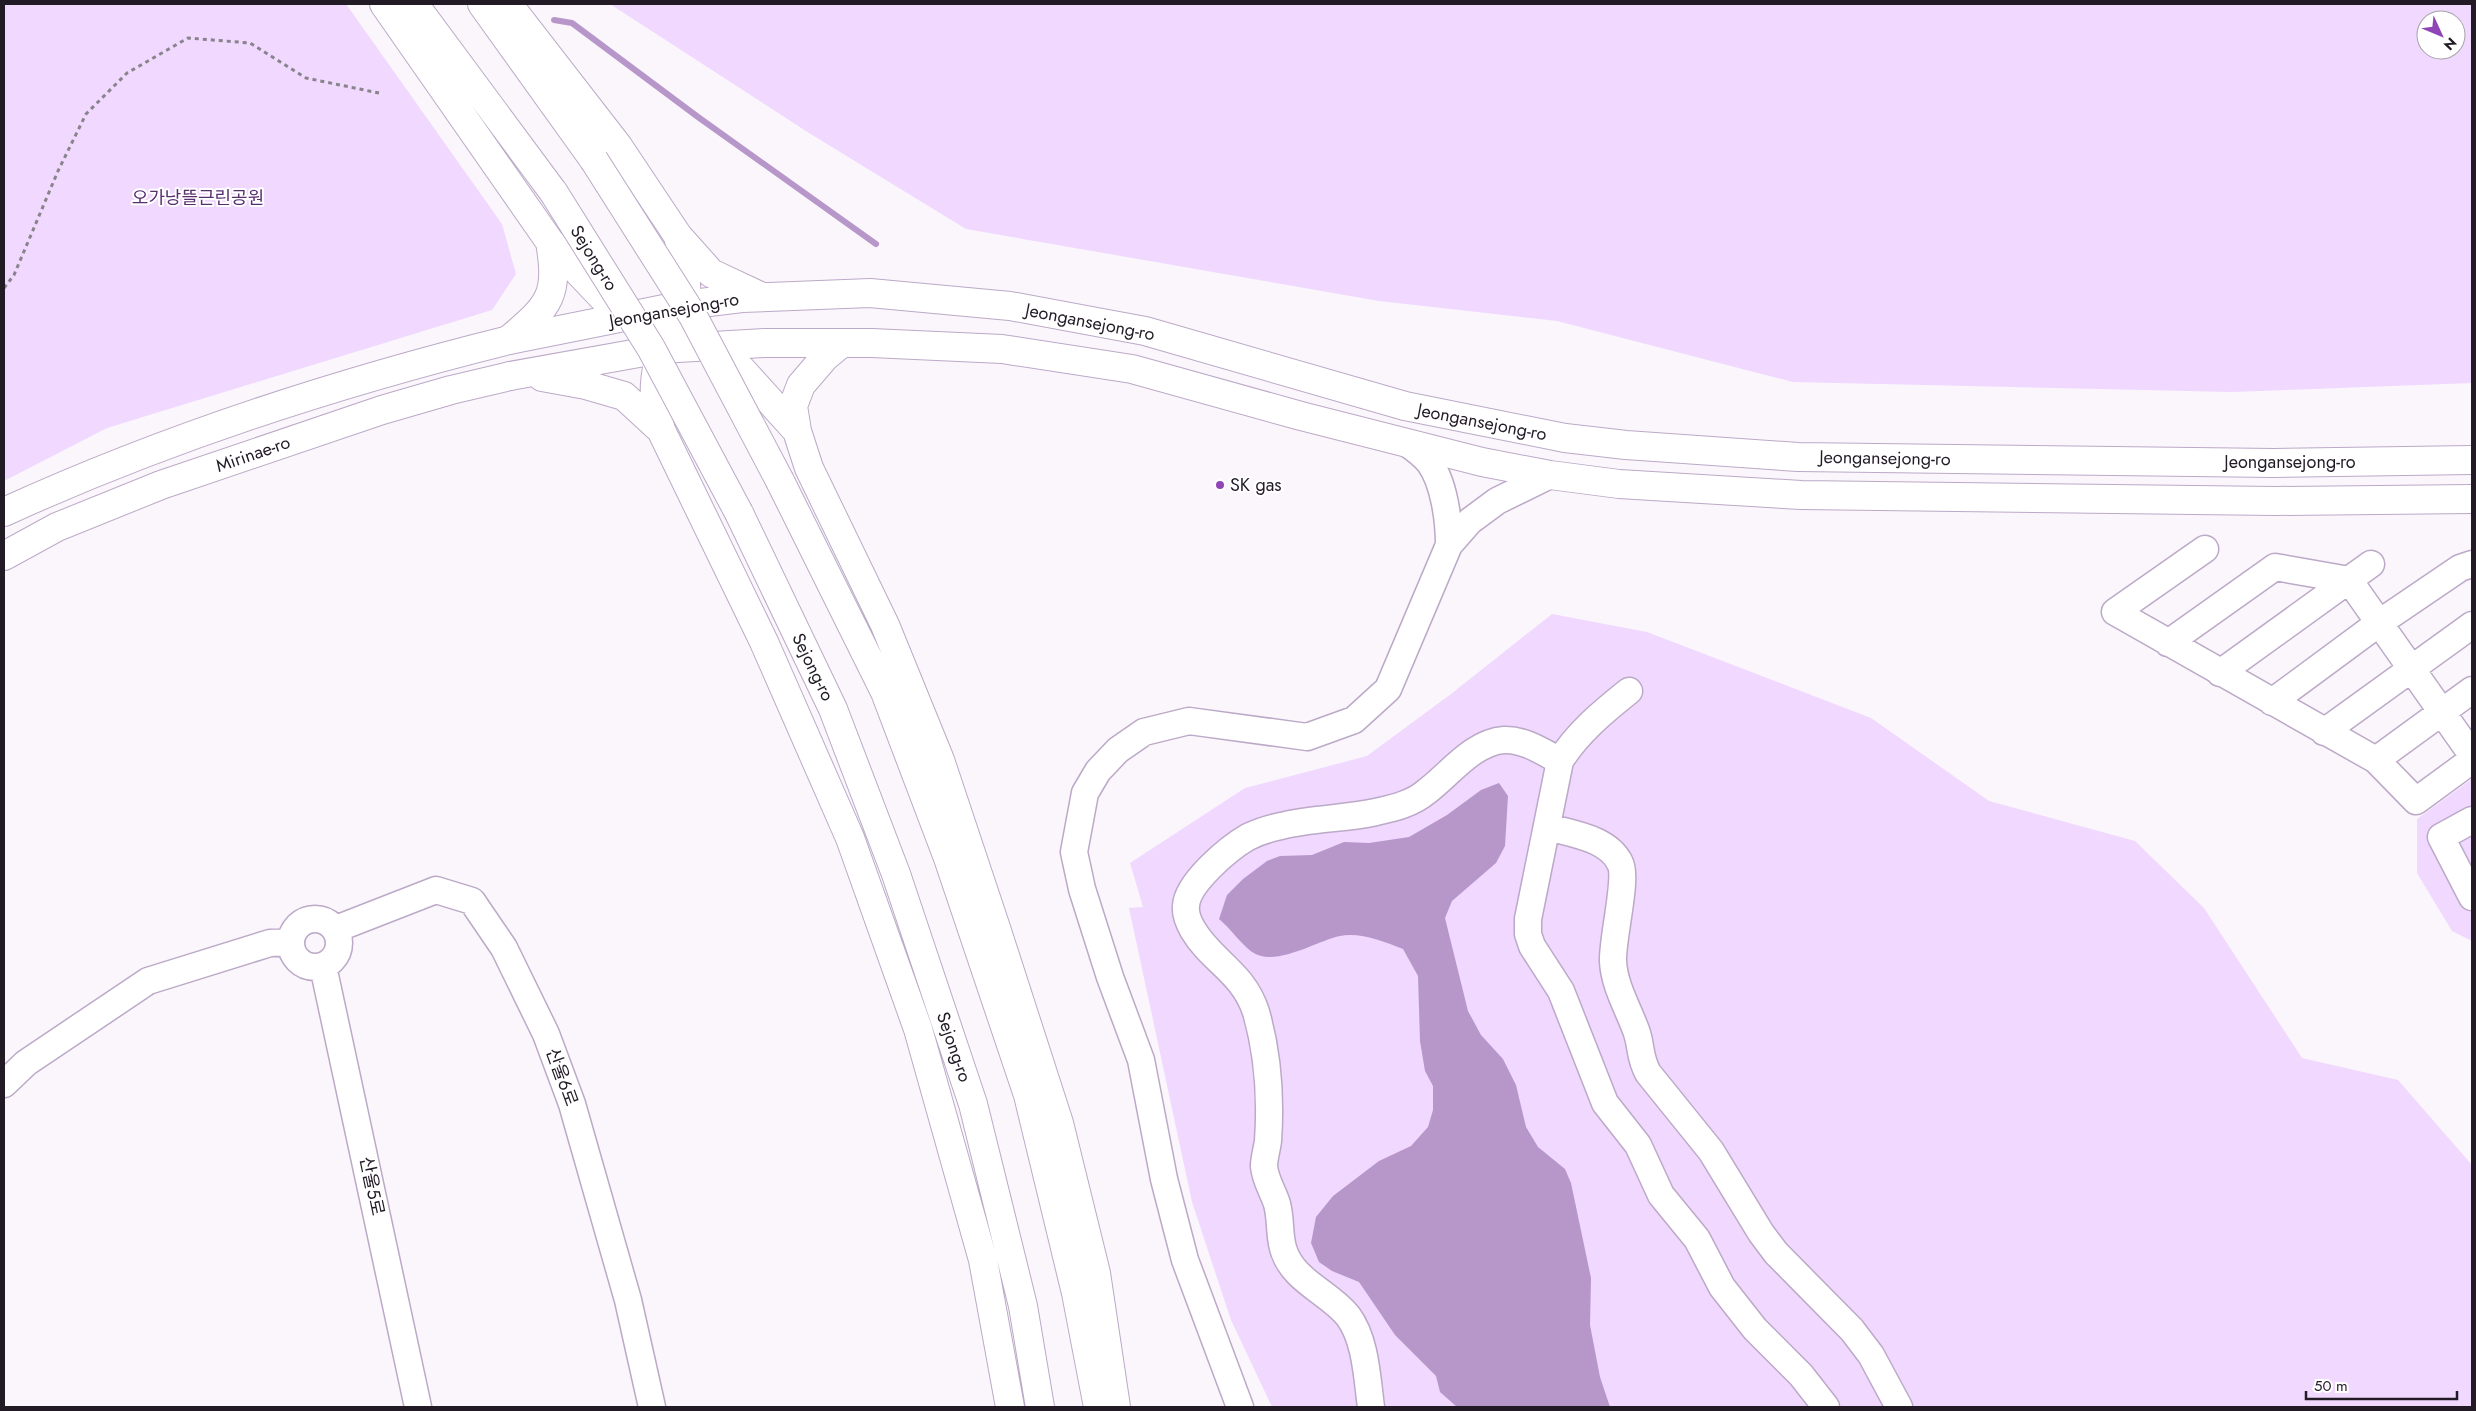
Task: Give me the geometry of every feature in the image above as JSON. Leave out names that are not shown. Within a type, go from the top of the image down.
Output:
[{"type":"main road","points":[[384,4],[550,242],[606,301],[637,316],[666,340]]},
{"type":"main road","name":"Sejong-ro","points":[[414,4],[554,193],[651,348],[739,513],[833,709],[905,902],[973,1104],[1023,1306],[1040,1407]]},
{"type":"main road","points":[[482,4],[594,160],[693,316],[780,481],[885,692],[948,858],[1028,1095],[1076,1293],[1098,1407]]},
{"type":"main road","points":[[508,4],[618,146],[678,236],[711,273],[762,297]]},
{"type":"main road","points":[[678,236],[686,283],[684,305],[666,340],[654,381],[654,410],[661,430],[764,642],[850,838],[918,1030],[983,1260],[1010,1407]]},
{"type":"main road","points":[[509,340],[540,313],[549,296],[555,271],[550,242]]},
{"type":"main road","name":"Jeongansejong-ro","points":[[509,340],[637,316],[684,305],[762,297],[870,293],[1010,306],[1145,331],[1405,406],[1556,436],[1626,445],[1798,457],[2274,463],[2472,460]]},
{"type":"main road","name":"Mirinae-ro","points":[[4,512],[147,451],[240,419],[373,376],[509,340]]},
{"type":"main road","name":"Jeongansejong-ro","points":[[510,376],[666,340],[706,347],[842,343],[1002,349],[1132,369],[1408,444],[1482,462],[1550,475],[1628,484],[1801,495],[2274,501],[2472,499]]},
{"type":"main road","points":[[842,343],[825,357],[801,385],[793,406],[797,431],[809,468],[885,625],[940,760],[993,919],[1059,1123],[1096,1273],[1116,1407]]},
{"type":"main road","points":[[706,347],[741,369],[797,431]]},
{"type":"main road","points":[[510,376],[543,377],[586,385],[624,396],[661,430]]},
{"type":"main road","name":"Mirinae-ro","points":[[4,556],[57,527],[161,485],[382,410],[451,390],[510,376]]},
{"type":"street","points":[[1408,444],[1429,463],[1444,495],[1448,545]]},
{"type":"street","points":[[1240,1407],[1185,1260],[1164,1180],[1141,1060],[1110,977],[1082,889],[1074,852],[1085,793],[1098,771],[1118,750],[1144,732],[1189,721],[1307,737],[1354,720],[1388,689],[1448,545],[1470,521],[1498,501],[1550,475]]},
{"type":"street","points":[[2205,549],[2115,612],[2376,760],[2416,801],[2472,760]]},
{"type":"street","points":[[2220,673],[2371,564]]},
{"type":"street","points":[[2272,702],[2379,623],[2460,568],[2472,564]]},
{"type":"street","points":[[2168,643],[2275,567],[2349,580],[2472,755]]},
{"type":"street","points":[[2324,732],[2411,667],[2472,625]]},
{"type":"street","points":[[2376,760],[2472,690]]},
{"type":"street","points":[[1630,691],[1609,706],[1573,741],[1560,761],[1528,919],[1528,934],[1540,961],[1561,990],[1605,1103],[1638,1145],[1661,1195],[1697,1239],[1722,1287],[1755,1328],[1801,1375],[1826,1407]]},
{"type":"street","points":[[1371,1407],[1355,1328],[1346,1313],[1321,1294],[1288,1261],[1282,1246],[1277,1204],[1270,1190],[1264,1167],[1268,1142],[1268,1081],[1266,1058],[1256,1013],[1250,996],[1239,978],[1199,939],[1192,928],[1186,906],[1188,899],[1197,882],[1212,866],[1248,838],[1283,825],[1362,815],[1409,803],[1425,794],[1472,754],[1492,743],[1505,740],[1518,742],[1531,746],[1560,761]]},
{"type":"street","points":[[2472,820],[2441,837],[2472,897]]},
{"type":"street","points":[[1548,826],[1604,845],[1620,862],[1624,872],[1613,962],[1615,978],[1638,1036],[1640,1059],[1648,1073],[1711,1151],[1761,1234],[1798,1277],[1814,1290],[1852,1330],[1871,1356],[1899,1407]]},
{"type":"street","name":"산울6로","points":[[336,929],[436,890],[472,901],[504,948],[546,1034],[572,1104],[628,1300],[652,1407]]},
{"type":"street","points":[[309,919],[324,920],[336,929],[339,936],[338,951],[329,963],[315,967],[300,962],[295,957],[291,942],[296,928],[309,919]]},
{"type":"street","points":[[4,1084],[26,1063],[148,981],[270,943],[291,942]]},
{"type":"street","name":"산울5로","points":[[323,966],[418,1407]]},
{"type":"path","points":[[4,288],[14,275],[58,171],[86,114],[127,73],[188,38],[250,43],[306,78],[379,93]]},
{"type":"green space","name":"오가낭뜰근린공원","points":[[4,4],[346,4],[502,224],[516,274],[492,310],[107,428],[4,481]]},
{"type":"green space","points":[[610,4],[2472,4],[2472,383],[2232,392],[1793,382],[1557,321],[1379,301],[966,229],[809,133]]},
{"type":"green space","points":[[1552,614],[1647,632],[1871,718],[1989,801],[2135,841],[2204,908],[2302,1058],[2398,1080],[2472,1165],[2472,1407],[1272,1407],[1231,1320],[1192,1202],[1129,908],[1143,907],[1130,863],[1245,788],[1367,756],[1451,694]]},
{"type":"green space","points":[[2472,779],[2472,941],[2452,931],[2417,873],[2417,819]]},
{"type":"shaded area","points":[[1499,783],[1508,796],[1505,846],[1496,863],[1452,901],[1445,918],[1468,1011],[1481,1035],[1503,1059],[1516,1085],[1526,1127],[1538,1147],[1565,1169],[1571,1183],[1591,1278],[1590,1325],[1600,1377],[1610,1407],[1457,1407],[1440,1392],[1436,1376],[1395,1335],[1359,1282],[1332,1271],[1319,1262],[1311,1243],[1316,1217],[1333,1196],[1379,1161],[1411,1146],[1428,1127],[1433,1110],[1433,1086],[1425,1071],[1420,1041],[1418,976],[1403,949],[1372,938],[1356,935],[1340,936],[1284,955],[1261,956],[1248,949],[1219,919],[1227,895],[1243,879],[1267,861],[1280,856],[1312,855],[1344,842],[1369,843],[1409,837],[1447,815],[1481,790]]},
{"type":"waterway","points":[[554,20],[572,23],[698,117],[876,244]]},
{"type":"place","name":"SK gas","points":[[1220,485]]}]
